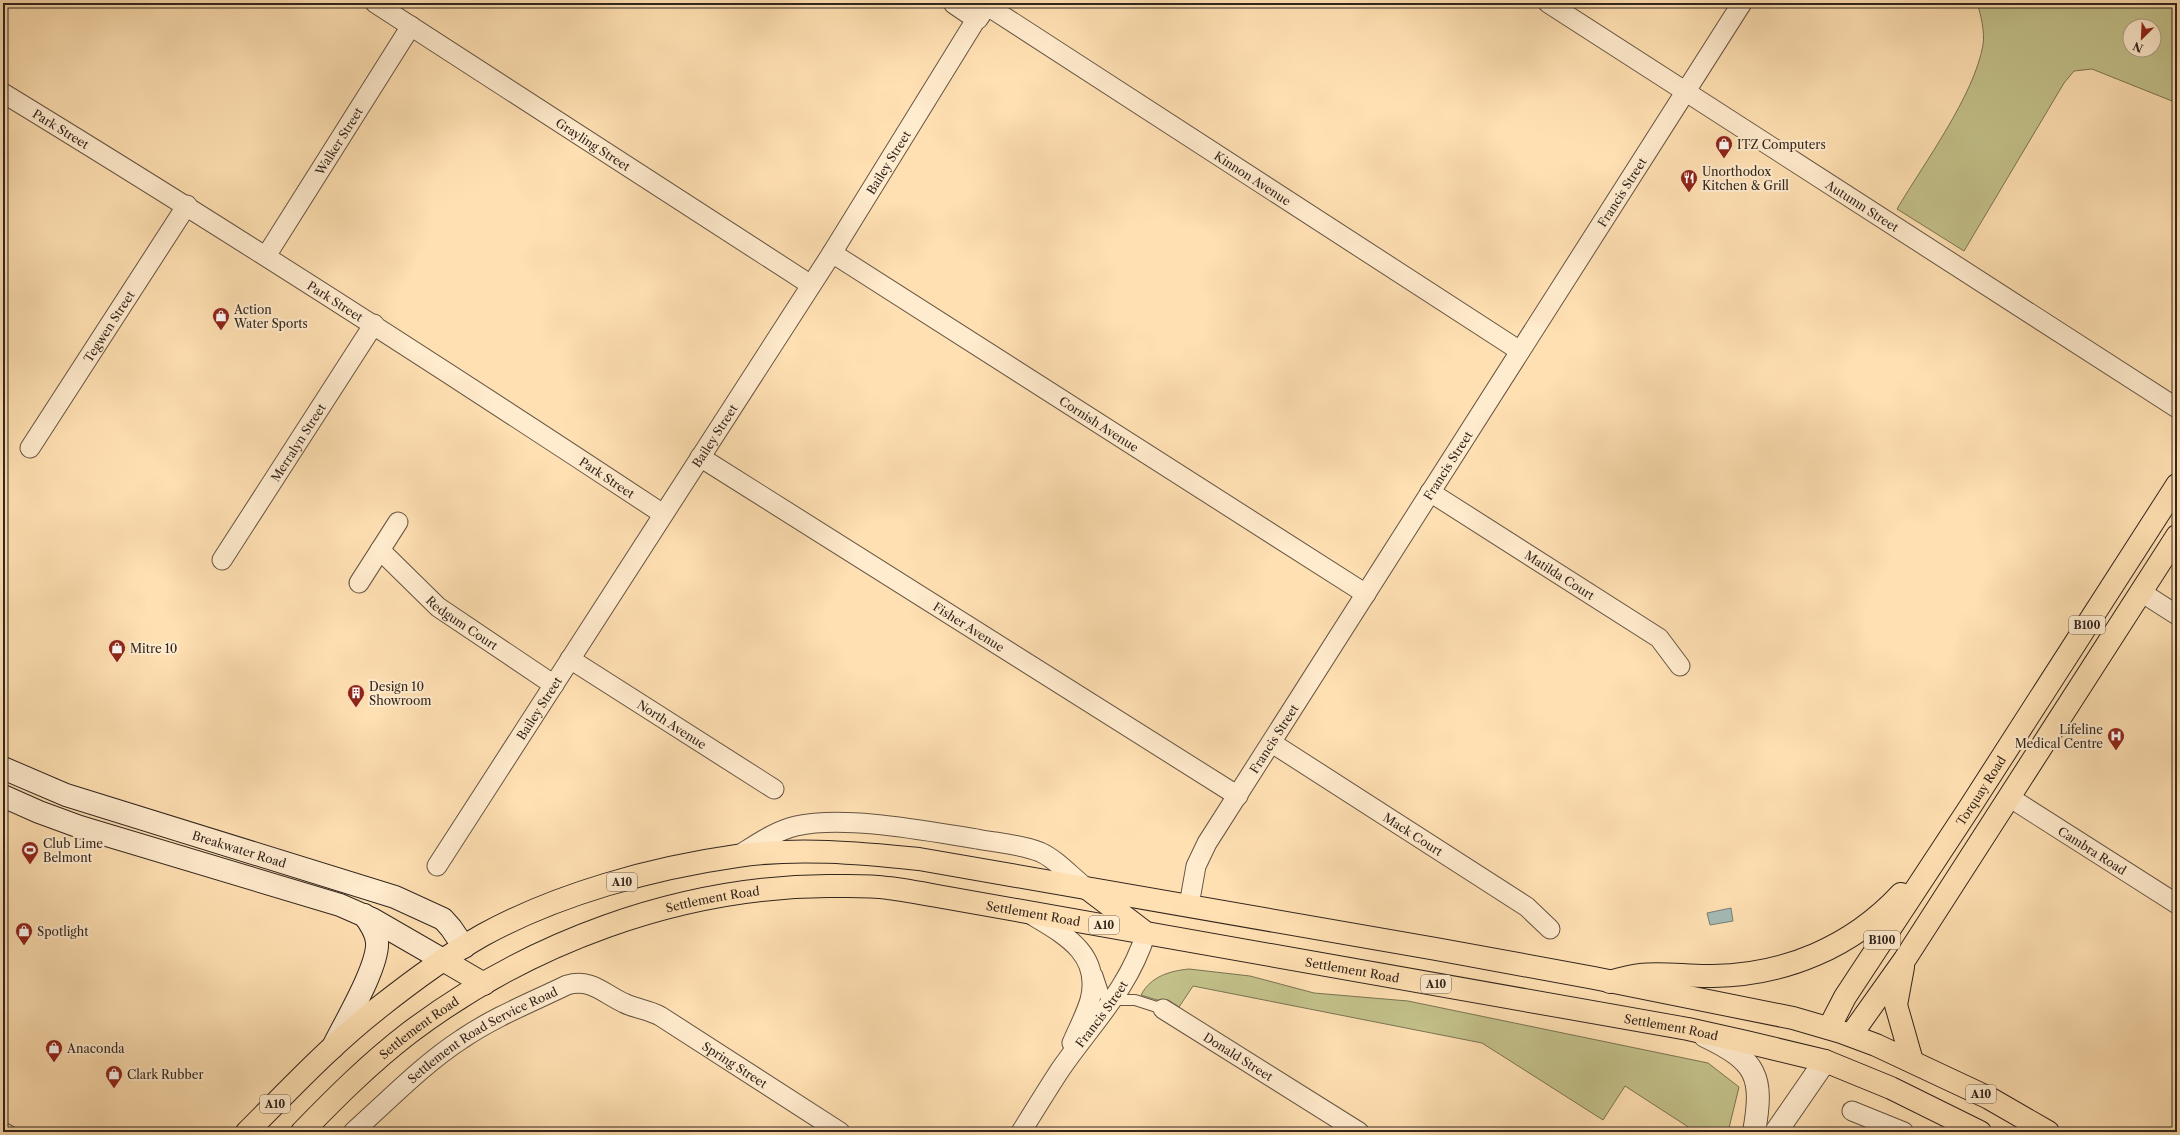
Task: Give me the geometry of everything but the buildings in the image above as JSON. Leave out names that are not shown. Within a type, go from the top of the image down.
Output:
[{"type":"main road","points":[[955,3],[983,8]]},
{"type":"main road","name":"Torquay Road","points":[[1825,1061],[1829,1028],[1844,997],[1970,807],[2177,485]]},
{"type":"main road","name":"Torquay Road","points":[[1776,1132],[1825,1061],[1851,1035],[1905,958],[2177,536]]},
{"type":"main road","name":"Breakwater Road","points":[[3,768],[66,795],[395,896],[443,918],[464,947]]},
{"type":"main road","name":"Breakwater Road","points":[[3,796],[67,823],[327,900],[364,915],[443,960]]},
{"type":"main road","points":[[205,864],[213,840]]},
{"type":"main road","name":"A10","points":[[247,1132],[333,1047],[376,1009],[443,960],[509,923],[576,895],[664,870],[738,856],[791,852],[871,854],[919,859],[1189,905],[1610,982],[1787,1017],[1851,1035],[1912,1061],[1989,1098],[2048,1132]]},
{"type":"main road","points":[[1610,982],[1640,975],[1702,976],[1743,974],[1806,959],[1850,937],[1870,924],[1938,854]]},
{"type":"main road","name":"Settlement Road","points":[[308,1128],[363,1072],[402,1038],[445,1007],[484,984],[550,950],[604,928],[672,907],[752,891],[805,886],[887,888],[1146,932],[1688,1029],[1825,1061],[1934,1108],[1980,1132]]},
{"type":"main road","points":[[1085,887],[1146,932]]},
{"type":"main road","name":"Francis Street","points":[[1184,939],[1189,905]]},
{"type":"main road","points":[[333,1047],[367,977],[376,952],[376,937],[364,915]]},
{"type":"main road","points":[[464,947],[484,984]]},
{"type":"main road","points":[[1905,958],[1896,1005],[1912,1061]]},
{"type":"main road","points":[[443,960],[484,984]]},
{"type":"main road","points":[[1688,1029],[1730,1050],[1746,1063],[1753,1072],[1759,1092],[1754,1132]]},
{"type":"street","name":"Grayling Street","points":[[375,3],[811,285]]},
{"type":"street","name":"Autumn Street","points":[[1548,3],[1686,90],[2177,408]]},
{"type":"street","name":"Francis Street","points":[[1189,905],[1198,858],[1742,3]]},
{"type":"street","name":"Bailey Street","points":[[437,866],[832,253],[983,8]]},
{"type":"street","name":"Kinnon Avenue","points":[[983,8],[1520,351]]},
{"type":"street","name":"Walker Street","points":[[266,256],[411,26]]},
{"type":"street","name":"Park Street","points":[[3,94],[187,205],[374,324],[663,514]]},
{"type":"street","name":"Tegwen Street","points":[[30,448],[187,205]]},
{"type":"street","name":"Cornish Avenue","points":[[832,253],[1366,594]]},
{"type":"street","name":"Merralyn Street","points":[[222,560],[374,324]]},
{"type":"street","name":"Fisher Avenue","points":[[700,457],[1238,796]]},
{"type":"street","name":"Matilda Court","points":[[1430,492],[1659,638],[1680,666]]},
{"type":"street","points":[[359,583],[398,522]]},
{"type":"street","name":"Redgum Court","points":[[380,550],[438,608],[554,685]]},
{"type":"street","points":[[2141,592],[2177,615]]},
{"type":"street","name":"North Avenue","points":[[570,659],[774,789]]},
{"type":"street","name":"Mack Court","points":[[1272,743],[1527,907],[1550,929]]},
{"type":"street","name":"Cambra Road","points":[[2008,797],[2177,904]]},
{"type":"street","points":[[738,856],[775,834],[794,827],[829,823],[875,825],[946,834],[1033,850],[1051,860],[1085,887]]},
{"type":"street","name":"Francis Street","points":[[1025,911],[1070,939],[1082,952],[1088,962],[1092,991],[1089,1005],[1061,1070]]},
{"type":"street","name":"Francis Street","points":[[1021,1132],[1061,1070],[1113,1001],[1136,960],[1146,932]]},
{"type":"street","name":"Settlement Road Service Road","points":[[353,1132],[432,1062],[461,1039],[483,1026],[567,985],[577,983],[589,984],[626,1004]]},
{"type":"street","name":"Spring Street","points":[[626,1004],[641,1007],[660,1016],[840,1132]]},
{"type":"street","name":"Donald Street","points":[[1163,1008],[1358,1132]]},
{"type":"street","name":"Settlement Road","points":[[1934,1108],[1952,1132]]},
{"type":"street","points":[[1852,1111],[1904,1132]]},
{"type":"lane","points":[[1070,939],[1088,958],[1099,978],[1104,995],[1113,1001]]},
{"type":"lane","name":"Donald Street","points":[[1113,1001],[1135,1000],[1163,1008]]},
{"type":"lane","points":[[3,1127],[12,1132]]},
{"type":"shaded area","points":[[1977,3],[2177,3],[2177,103],[2092,69],[2074,71],[2064,83],[1964,251],[1897,209],[1947,129],[1970,86],[1978,65],[1983,45],[1981,18]]},
{"type":"shaded area","points":[[1189,969],[1250,976],[1314,993],[1408,1001],[1708,1063],[1739,1087],[1728,1132],[1696,1132],[1625,1086],[1603,1120],[1482,1043],[1193,986],[1179,1007],[1168,1000],[1157,1000],[1141,995],[1150,983],[1156,979],[1168,973]]},
{"type":"water","points":[[1731,908],[1733,921],[1710,925],[1707,913]]},
{"type":"place","name":"ITZ Computers","points":[[1724,159]]},
{"type":"place","name":"Unorthodox Kitchen & Grill","points":[[1689,193]]},
{"type":"place","name":"Action Water Sports","points":[[221,331]]},
{"type":"place","name":"Mitre 10","points":[[117,663]]},
{"type":"place","name":"Design 10 Showroom","points":[[356,708]]},
{"type":"place","name":"Lifeline Medical Centre","points":[[2116,751]]},
{"type":"place","name":"Club Lime Belmont","points":[[30,865]]},
{"type":"place","name":"Spotlight","points":[[24,946]]},
{"type":"place","name":"Anaconda","points":[[54,1063]]},
{"type":"place","name":"Clark Rubber","points":[[114,1089]]}]
